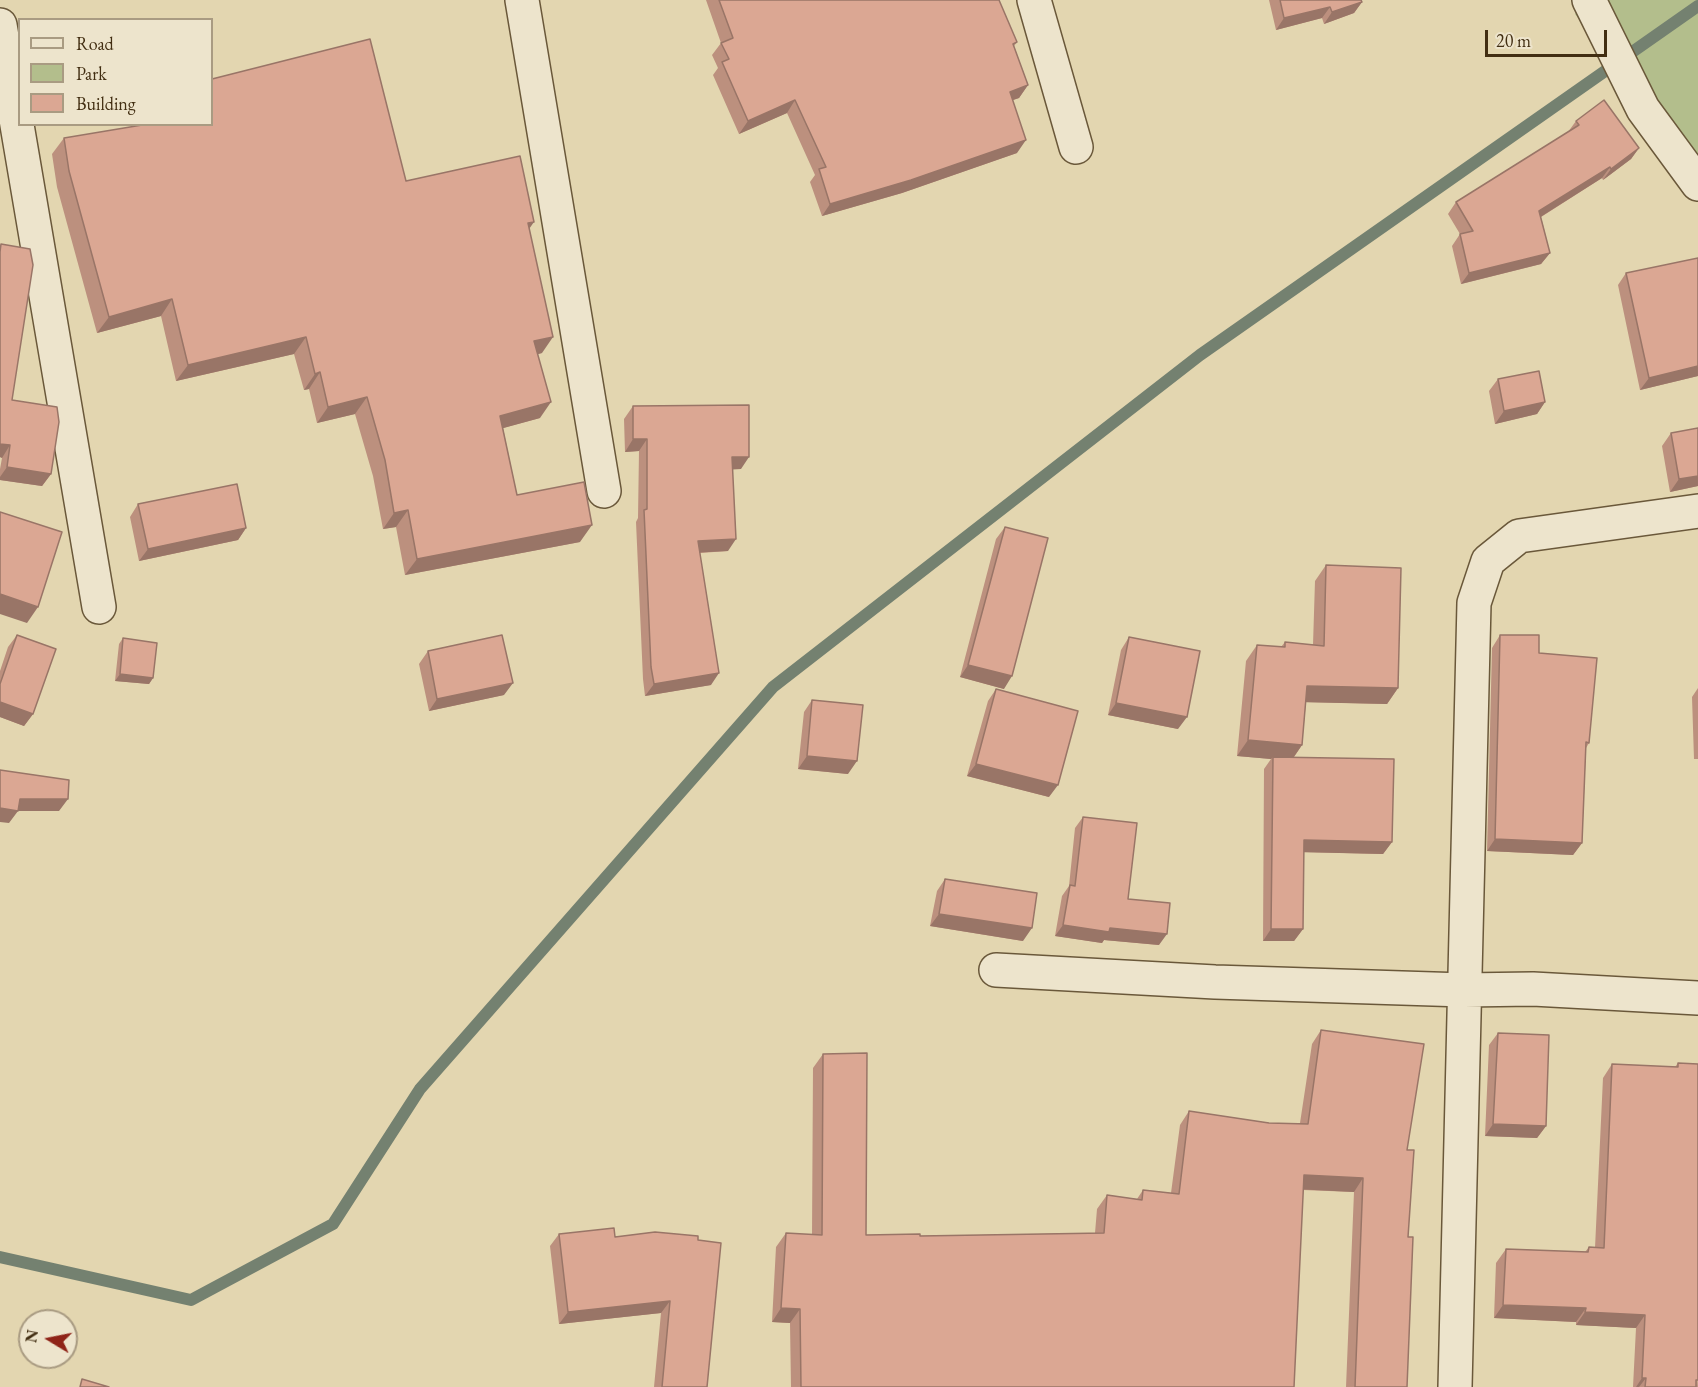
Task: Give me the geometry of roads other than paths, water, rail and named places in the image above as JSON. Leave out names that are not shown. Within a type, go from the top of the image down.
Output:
[{"type":"street","points":[[522,0],[604,491]]},
{"type":"street","points":[[1034,0],[1076,147]]},
{"type":"street","points":[[1589,0],[1643,109],[1698,184]]},
{"type":"street","points":[[0,25],[99,607]]},
{"type":"street","points":[[1455,1387],[1474,603],[1488,561],[1520,536],[1698,511]]},
{"type":"street","points":[[996,970],[1215,982],[1464,990],[1533,989],[1698,998]]},
{"type":"waterway","points":[[0,1257],[191,1300],[333,1224],[420,1089],[773,687],[1200,355],[1698,6]]}]
